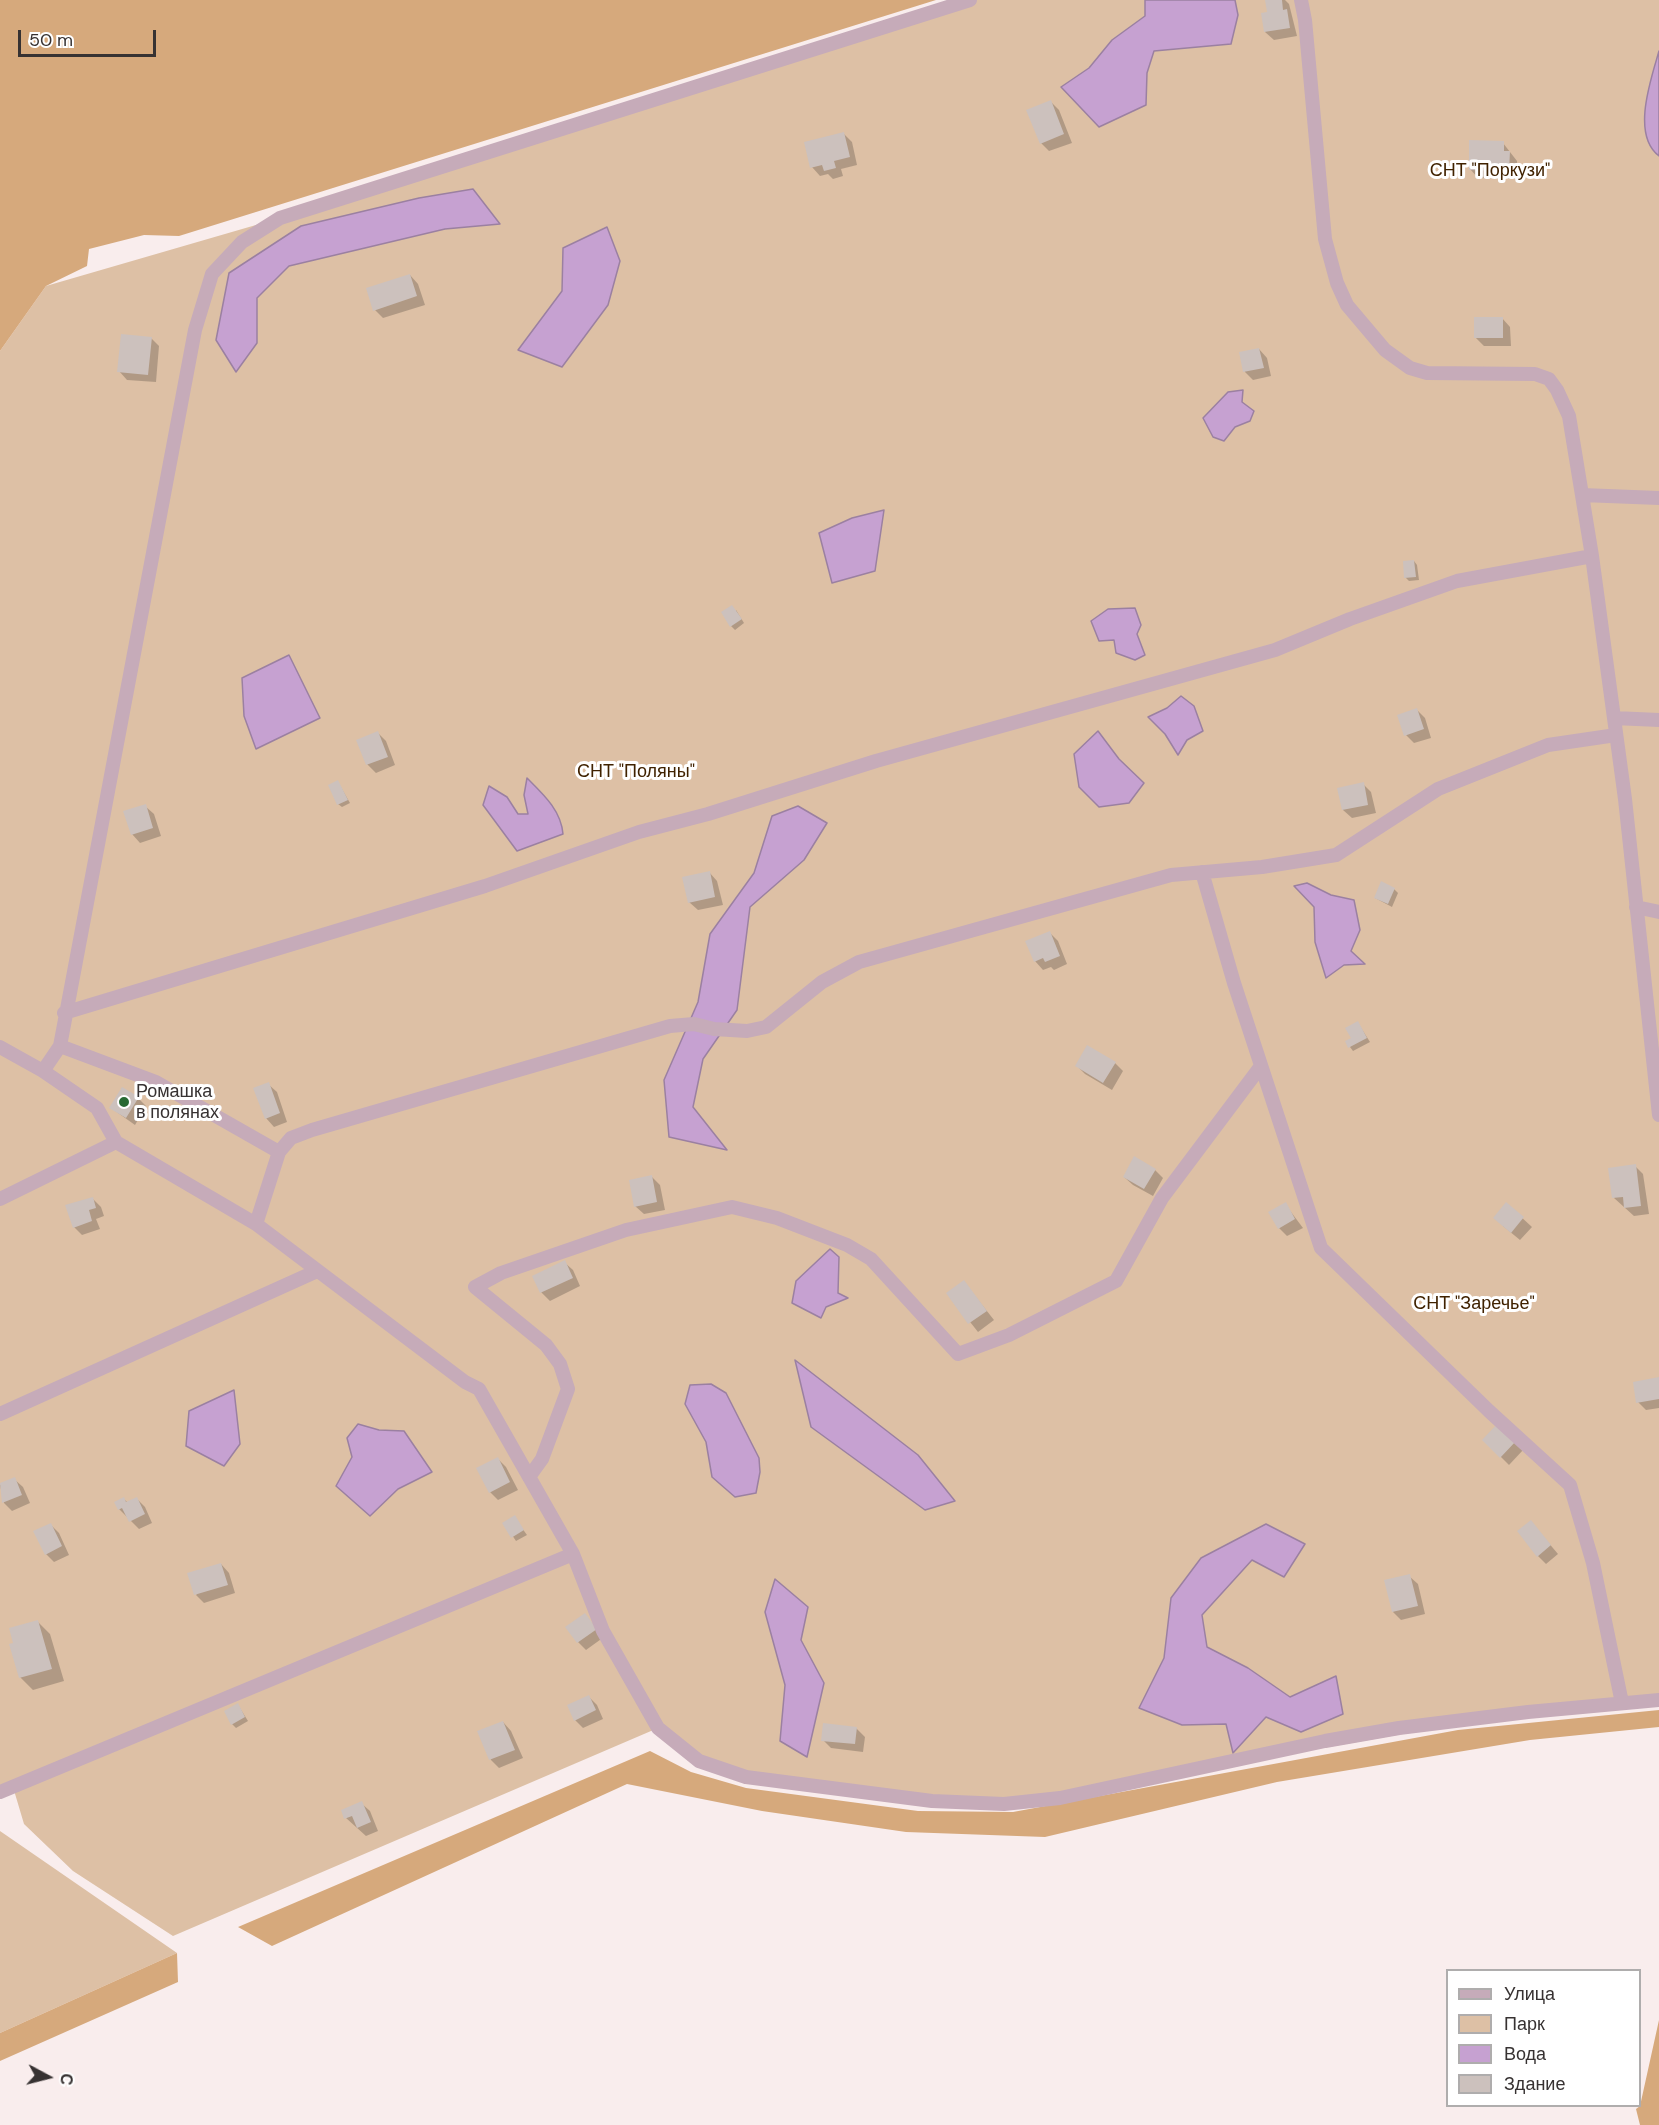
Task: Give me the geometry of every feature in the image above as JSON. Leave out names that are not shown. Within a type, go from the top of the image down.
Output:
[{"type":"street","points":[[42,1071],[60,1046],[64,1013],[195,330],[212,274],[242,242],[280,218],[970,0]]},
{"type":"street","points":[[1301,0],[1305,20],[1325,239],[1347,305],[1385,350],[1410,368],[1427,373],[1524,373],[1549,379],[1557,390],[1569,416],[1592,556],[1614,718],[1659,1115]]},
{"type":"street","points":[[1582,495],[1659,498]]},
{"type":"street","points":[[64,1013],[485,886],[639,832],[708,814],[876,761],[1275,650],[1350,619],[1457,581],[1592,556]]},
{"type":"street","points":[[1614,718],[1659,720]]},
{"type":"street","points":[[256,1224],[279,1152],[291,1138],[312,1130],[670,1026],[694,1023],[714,1029],[747,1031],[766,1027],[822,982],[859,962],[1171,875],[1262,867],[1336,855],[1438,789],[1548,745],[1616,735]]},
{"type":"street","points":[[1202,872],[1261,1066],[1321,1248],[1489,1411],[1570,1485],[1593,1563],[1622,1703]]},
{"type":"street","points":[[1636,907],[1659,912]]},
{"type":"street","points":[[60,1046],[156,1082],[279,1152]]},
{"type":"street","points":[[0,1047],[42,1071],[97,1108],[116,1142],[256,1224],[465,1382],[479,1389],[573,1554],[603,1631],[658,1728],[699,1761],[746,1777],[932,1801],[1004,1804],[1060,1798],[1325,1741],[1399,1728],[1659,1700]]},
{"type":"street","points":[[529,1477],[542,1459],[568,1389],[560,1364],[546,1345],[475,1287],[501,1274],[626,1230],[732,1207],[777,1218],[846,1245],[871,1259],[958,1354],[1009,1335],[1116,1281],[1162,1198],[1261,1066]]},
{"type":"street","points":[[0,1198],[116,1142]]},
{"type":"street","points":[[0,1414],[317,1271]]},
{"type":"street","points":[[0,1792],[573,1554]]},
{"type":"green space","name":"СНТ \"Поляны\"","points":[[970,0],[1659,0],[1659,1700],[1528,1712],[1004,1804],[746,1777],[699,1761],[658,1728],[173,1936],[73,1871],[24,1824],[13,1787],[0,1792],[0,351],[46,286],[280,218]]},
{"type":"green space","points":[[0,1831],[177,1953],[0,2033]]},
{"type":"shaded area","points":[[0,0],[936,0],[179,236],[144,235],[89,249],[87,266],[46,286],[0,351]]},
{"type":"shaded area","points":[[1659,1710],[1659,1727],[1530,1740],[1277,1782],[1045,1837],[906,1832],[762,1811],[627,1784],[272,1946],[238,1927],[650,1751],[691,1772],[746,1788],[918,1811],[1013,1812],[1458,1730]]},
{"type":"shaded area","points":[[177,1953],[178,1982],[0,2061],[0,2033]]},
{"type":"shaded area","points":[[1659,2020],[1659,2125],[1640,2125],[1636,2109],[1641,2107]]},
{"type":"water","points":[[1145,0],[1235,0],[1238,15],[1231,44],[1154,51],[1147,73],[1146,105],[1099,127],[1061,87],[1089,68],[1112,40],[1145,16]]},
{"type":"water","points":[[1659,51],[1659,156],[1651,147],[1646,135],[1645,121],[1648,91]]},
{"type":"water","points":[[473,189],[500,224],[445,229],[289,266],[257,298],[257,343],[236,372],[216,340],[229,273],[301,226],[419,198]]},
{"type":"water","points":[[607,227],[620,261],[608,305],[562,367],[518,350],[562,291],[563,248]]},
{"type":"water","points":[[1243,390],[1242,402],[1254,411],[1250,421],[1235,427],[1224,441],[1213,437],[1203,418],[1228,392]]},
{"type":"water","points":[[884,510],[875,571],[832,583],[819,533],[852,518]]},
{"type":"water","points":[[1135,608],[1141,625],[1137,634],[1145,655],[1135,660],[1116,653],[1114,640],[1099,641],[1091,621],[1108,609]]},
{"type":"water","points":[[289,655],[320,718],[256,749],[244,716],[242,678]]},
{"type":"water","points":[[1181,696],[1194,706],[1203,731],[1187,740],[1178,755],[1165,734],[1148,717],[1167,708]]},
{"type":"water","points":[[1098,731],[1119,759],[1144,783],[1129,803],[1099,807],[1079,787],[1074,754]]},
{"type":"water","points":[[527,778],[555,810],[562,825],[563,834],[517,851],[483,805],[489,786],[507,797],[518,814],[528,814],[524,795]]},
{"type":"water","points":[[798,806],[827,823],[804,860],[750,907],[737,1010],[703,1059],[693,1107],[727,1150],[669,1137],[664,1080],[698,1002],[710,934],[754,873],[772,816]]},
{"type":"water","points":[[1307,883],[1331,895],[1354,900],[1360,930],[1351,951],[1365,964],[1344,965],[1326,978],[1315,942],[1314,907],[1294,886]]},
{"type":"water","points":[[830,1249],[839,1257],[838,1293],[848,1298],[826,1307],[821,1318],[792,1303],[796,1281]]},
{"type":"water","points":[[795,1360],[918,1455],[955,1501],[925,1510],[811,1427]]},
{"type":"water","points":[[711,1384],[726,1393],[759,1458],[760,1472],[756,1493],[735,1497],[712,1477],[706,1442],[685,1404],[690,1385]]},
{"type":"water","points":[[234,1390],[240,1444],[224,1466],[186,1446],[189,1411]]},
{"type":"water","points":[[358,1424],[379,1430],[404,1431],[432,1472],[398,1489],[370,1516],[336,1486],[352,1457],[347,1438]]},
{"type":"water","points":[[1266,1524],[1305,1544],[1284,1577],[1252,1560],[1202,1615],[1207,1647],[1248,1668],[1290,1697],[1336,1676],[1343,1714],[1301,1732],[1266,1717],[1233,1753],[1226,1724],[1182,1725],[1139,1708],[1164,1658],[1171,1598],[1201,1558]]},
{"type":"water","points":[[775,1579],[808,1607],[801,1640],[824,1683],[807,1757],[780,1741],[785,1685],[765,1612]]},
{"type":"building","points":[[1265,0],[1282,0],[1283,10],[1287,9],[1290,28],[1264,32],[1261,13],[1267,12]]},
{"type":"building","points":[[1051,100],[1064,134],[1040,144],[1026,110]]},
{"type":"building","points":[[844,132],[850,157],[834,161],[836,168],[824,171],[822,165],[810,168],[804,142]]},
{"type":"building","points":[[1469,140],[1504,141],[1504,151],[1510,151],[1509,171],[1469,170]]},
{"type":"building","points":[[410,274],[417,296],[373,311],[366,288]]},
{"type":"building","points":[[1474,317],[1503,317],[1503,338],[1474,338]]},
{"type":"building","points":[[121,334],[152,337],[148,375],[117,372]]},
{"type":"building","points":[[1259,348],[1264,368],[1243,372],[1239,352]]},
{"type":"building","points":[[1414,560],[1416,577],[1404,578],[1403,561]]},
{"type":"building","points":[[732,605],[742,619],[730,627],[721,612]]},
{"type":"building","points":[[1417,708],[1424,729],[1404,736],[1397,715]]},
{"type":"building","points":[[378,731],[388,757],[366,765],[356,740]]},
{"type":"building","points":[[338,780],[348,800],[337,805],[328,785]]},
{"type":"building","points":[[1364,782],[1368,805],[1342,810],[1337,788]]},
{"type":"building","points":[[146,804],[153,828],[131,835],[123,811]]},
{"type":"building","points":[[710,871],[715,897],[688,903],[682,877]]},
{"type":"building","points":[[1381,881],[1395,888],[1388,904],[1374,898]]},
{"type":"building","points":[[1050,931],[1060,956],[1045,962],[1043,958],[1034,962],[1025,941]]},
{"type":"building","points":[[1358,1021],[1367,1038],[1348,1048],[1345,1041],[1351,1038],[1345,1028]]},
{"type":"building","points":[[1087,1045],[1116,1062],[1103,1083],[1075,1066]]},
{"type":"building","points":[[269,1082],[280,1113],[265,1119],[253,1088]]},
{"type":"building","name":"Ромашка в полянах","points":[[122,1087],[139,1097],[126,1118],[109,1108]]},
{"type":"building","points":[[1134,1156],[1156,1169],[1144,1189],[1123,1177]]},
{"type":"building","points":[[1636,1164],[1641,1206],[1624,1208],[1623,1197],[1612,1198],[1608,1168]]},
{"type":"building","points":[[652,1175],[657,1202],[634,1207],[629,1180]]},
{"type":"building","points":[[93,1197],[96,1208],[89,1210],[92,1221],[73,1228],[65,1205]]},
{"type":"building","points":[[1286,1202],[1295,1219],[1278,1229],[1268,1212]]},
{"type":"building","points":[[1506,1202],[1524,1217],[1511,1233],[1493,1218]]},
{"type":"building","points":[[565,1260],[573,1278],[540,1293],[532,1276]]},
{"type":"building","points":[[964,1280],[987,1311],[968,1324],[946,1293]]},
{"type":"building","points":[[1659,1377],[1659,1399],[1636,1403],[1633,1382]]},
{"type":"building","points":[[1499,1422],[1517,1440],[1500,1458],[1482,1440]]},
{"type":"building","points":[[498,1457],[510,1482],[489,1493],[476,1468]]},
{"type":"building","points":[[15,1477],[22,1495],[2,1503],[0,1483]]},
{"type":"building","points":[[124,1497],[126,1502],[137,1497],[145,1514],[129,1522],[122,1508],[118,1510],[114,1502]]},
{"type":"building","points":[[515,1515],[524,1530],[511,1538],[502,1523]]},
{"type":"building","points":[[1531,1520],[1551,1545],[1537,1557],[1517,1531]]},
{"type":"building","points":[[51,1523],[62,1546],[45,1555],[33,1531]]},
{"type":"building","points":[[221,1563],[228,1585],[194,1595],[187,1573]]},
{"type":"building","points":[[1410,1574],[1418,1606],[1392,1612],[1384,1580]]},
{"type":"building","points":[[585,1613],[597,1629],[577,1643],[565,1627]]},
{"type":"building","points":[[38,1620],[52,1669],[19,1678],[9,1644],[13,1643],[9,1628]]},
{"type":"building","points":[[589,1695],[596,1710],[574,1721],[567,1705]]},
{"type":"building","points":[[238,1703],[245,1717],[231,1725],[224,1711]]},
{"type":"building","points":[[503,1721],[515,1750],[489,1760],[477,1731]]},
{"type":"building","points":[[823,1723],[857,1727],[855,1744],[821,1741]]},
{"type":"building","points":[[362,1801],[371,1822],[357,1828],[352,1816],[344,1819],[341,1810]]},
{"type":"place","name":"Ромашка в полянах","points":[[124,1102]]},
{"type":"park label","name":"СНТ \"Поркузи\"","points":[[1490,171]]},
{"type":"park label","name":"СНТ \"Заречье\"","points":[[1474,1304]]}]
